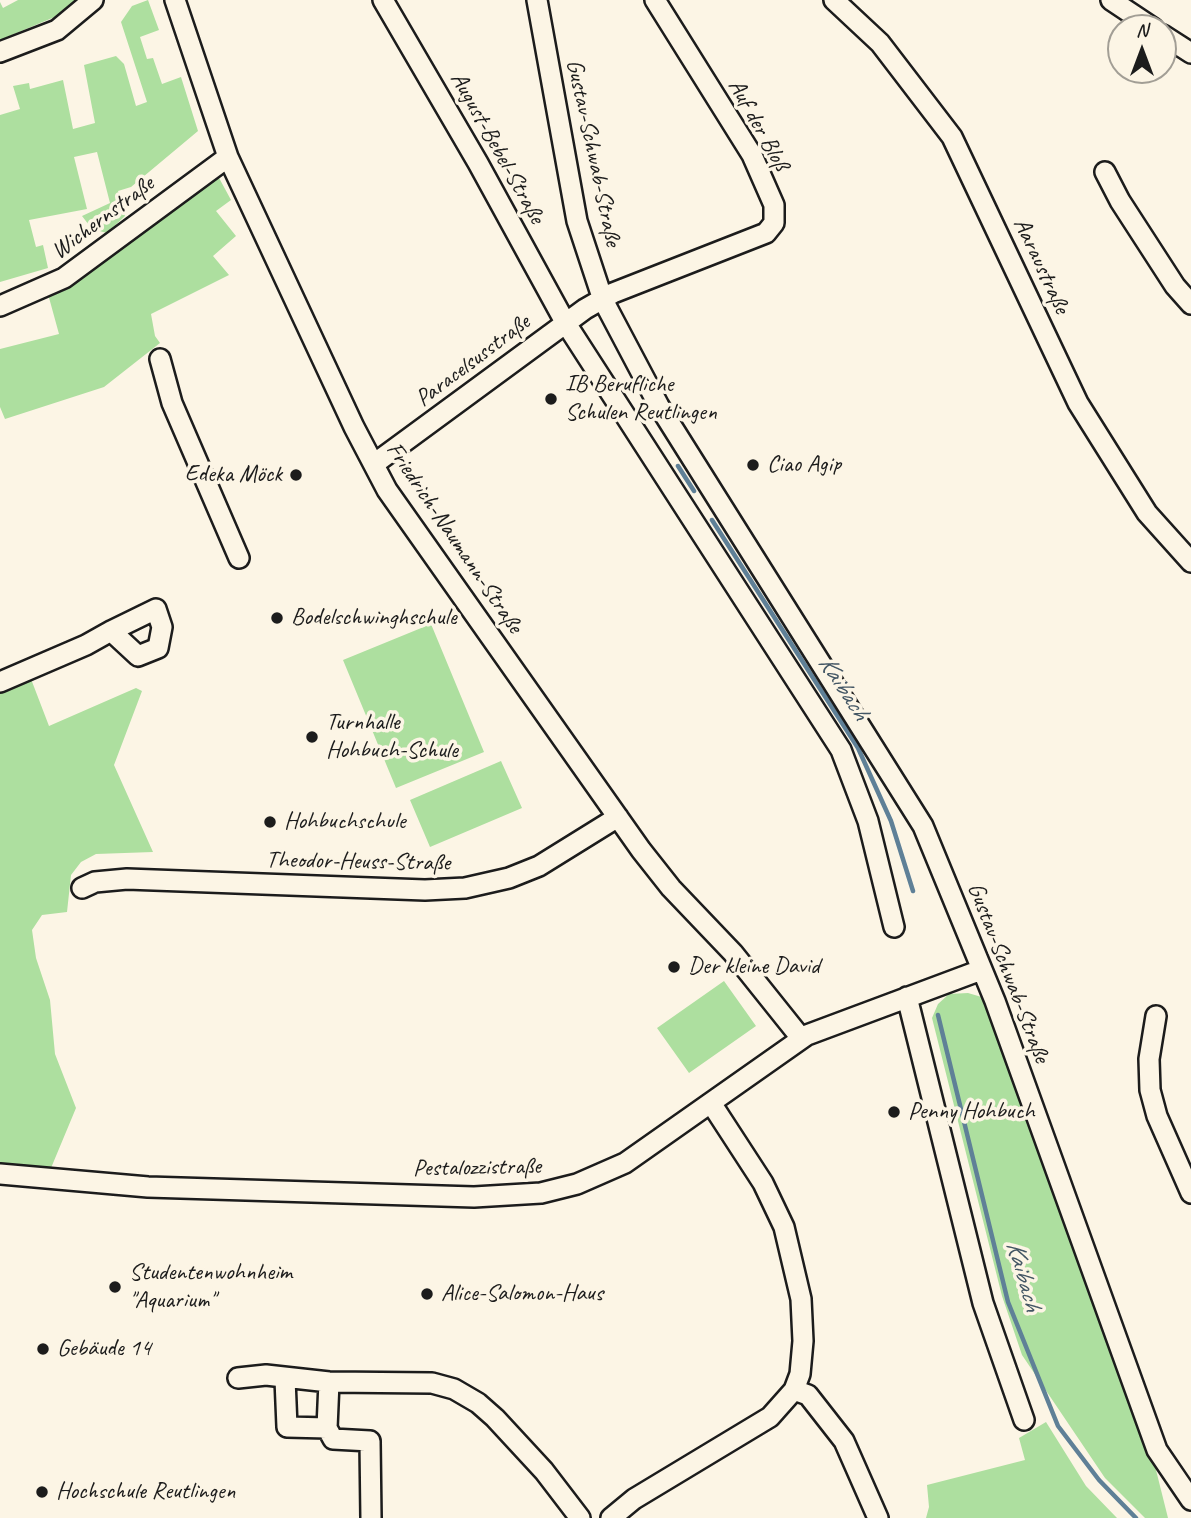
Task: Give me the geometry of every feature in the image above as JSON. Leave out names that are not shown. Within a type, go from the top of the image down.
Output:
[{"type":"street","points":[[0,52],[57,30],[93,0]]},
{"type":"street","name":"Friedrich-Naumann-Straße","points":[[175,0],[228,158],[387,490],[671,888],[733,953],[801,1038]]},
{"type":"street","name":"August-Bebel-Straße","points":[[383,0],[478,163],[565,322]]},
{"type":"street","name":"Gustav-Schwab-Straße","points":[[537,0],[577,221],[603,300],[659,406],[923,825],[981,970],[1157,1450],[1191,1500]]},
{"type":"street","name":"Auf der Bloß","points":[[603,300],[613,293],[766,233],[775,223],[774,205],[752,155],[655,0]]},
{"type":"street","name":"Aaraustraße","points":[[834,0],[880,43],[952,137],[1078,403],[1147,513],[1191,562]]},
{"type":"street","points":[[1111,0],[1132,14]]},
{"type":"street","name":"Wichernstraße","points":[[0,306],[64,278],[228,158]]},
{"type":"street","points":[[1105,172],[1120,201],[1175,286],[1191,304]]},
{"type":"street","name":"Paracelsusstraße","points":[[374,464],[565,322],[603,300]]},
{"type":"street","points":[[565,322],[690,511],[841,750],[868,821],[894,927]]},
{"type":"street","points":[[160,359],[173,403],[239,558]]},
{"type":"street","points":[[690,511],[716,493]]},
{"type":"street","points":[[0,682],[86,645],[111,631]]},
{"type":"street","name":"Theodor-Heuss-Straße","points":[[82,888],[127,878],[411,889],[465,888],[509,878],[539,866],[618,817]]},
{"type":"street","name":"Pestalozzistraße","points":[[0,1174],[148,1186],[522,1196],[577,1184],[611,1170],[654,1144],[801,1038],[981,970]]},
{"type":"street","points":[[907,997],[983,1303],[1024,1420]]},
{"type":"street","points":[[1156,1016],[1149,1059],[1150,1090],[1157,1116],[1191,1192]]},
{"type":"street","points":[[611,1518],[646,1492],[755,1428],[784,1404],[794,1390],[800,1374],[803,1341],[801,1299],[790,1249],[763,1183],[711,1103]]},
{"type":"street","points":[[237,1378],[266,1375],[329,1382],[432,1383],[464,1393],[495,1418],[544,1471],[580,1518]]},
{"type":"street","points":[[285,1379],[287,1427],[327,1428]]},
{"type":"street","points":[[329,1382],[327,1428],[333,1439],[370,1441],[371,1518]]},
{"type":"street","points":[[794,1390],[808,1395],[844,1441],[878,1518]]},
{"type":"green space","points":[[18,0],[75,0],[57,16],[0,40],[0,2],[3,8]]},
{"type":"green space","points":[[148,0],[159,30],[140,37],[147,59],[153,58],[162,84],[181,77],[198,131],[131,187],[118,191],[125,216],[107,233],[92,229],[82,216],[110,203],[97,152],[74,157],[87,209],[29,220],[36,247],[43,245],[48,268],[0,282],[0,115],[20,109],[13,86],[29,83],[30,89],[63,80],[73,129],[95,123],[84,65],[116,56],[124,64],[136,106],[147,102],[121,22],[132,6]]},
{"type":"green space","points":[[218,176],[231,200],[216,211],[236,236],[213,256],[229,275],[151,314],[155,336],[160,343],[104,387],[5,419],[0,407],[0,349],[59,334],[48,294]]},
{"type":"green space","points":[[431,624],[484,752],[396,788],[343,660]]},
{"type":"green space","points":[[31,679],[49,726],[136,688],[142,691],[114,765],[153,852],[96,854],[81,862],[71,875],[67,912],[42,915],[32,930],[36,958],[50,1000],[55,1054],[76,1108],[46,1180],[0,1174],[0,692]]},
{"type":"green space","points":[[501,761],[522,808],[430,847],[410,800]]},
{"type":"green space","points":[[724,981],[756,1026],[689,1073],[657,1028]]},
{"type":"green space","points":[[968,993],[985,998],[1152,1454],[1168,1518],[1145,1518],[1105,1478],[1022,1355],[1002,1296],[932,1018],[938,1004],[949,994]]},
{"type":"green space","points":[[1046,1422],[1086,1486],[1117,1518],[926,1518],[929,1507],[927,1485],[1025,1460],[1019,1438]]},
{"type":"waterway","name":"Kaibach","points":[[678,466],[694,491]]},
{"type":"waterway","name":"Kaibach","points":[[712,520],[858,748],[891,821],[913,891]]},
{"type":"waterway","name":"Kaibach","points":[[938,1015],[1008,1302],[1058,1426],[1099,1480],[1136,1518]]},
{"type":"place","name":"IB Berufliche Schulen Reutlingen","points":[[551,399]]},
{"type":"place","name":"Ciao Agip","points":[[753,465]]},
{"type":"place","name":"Edeka Möck","points":[[296,475]]},
{"type":"place","name":"Bodelschwinghschule","points":[[277,618]]},
{"type":"place","name":"Turnhalle Hohbuch-Schule","points":[[312,737]]},
{"type":"place","name":"Hohbuchschule","points":[[270,822]]},
{"type":"place","name":"Der kleine David","points":[[674,967]]},
{"type":"place","name":"Penny Hohbuch","points":[[894,1112]]},
{"type":"place","name":"Studentenwohnheim \"Aquarium\"","points":[[115,1287]]},
{"type":"place","name":"Alice-Salomon-Haus","points":[[427,1294]]},
{"type":"place","name":"Gebäude 14","points":[[43,1349]]},
{"type":"place","name":"Hochschule Reutlingen","points":[[42,1492]]}]
